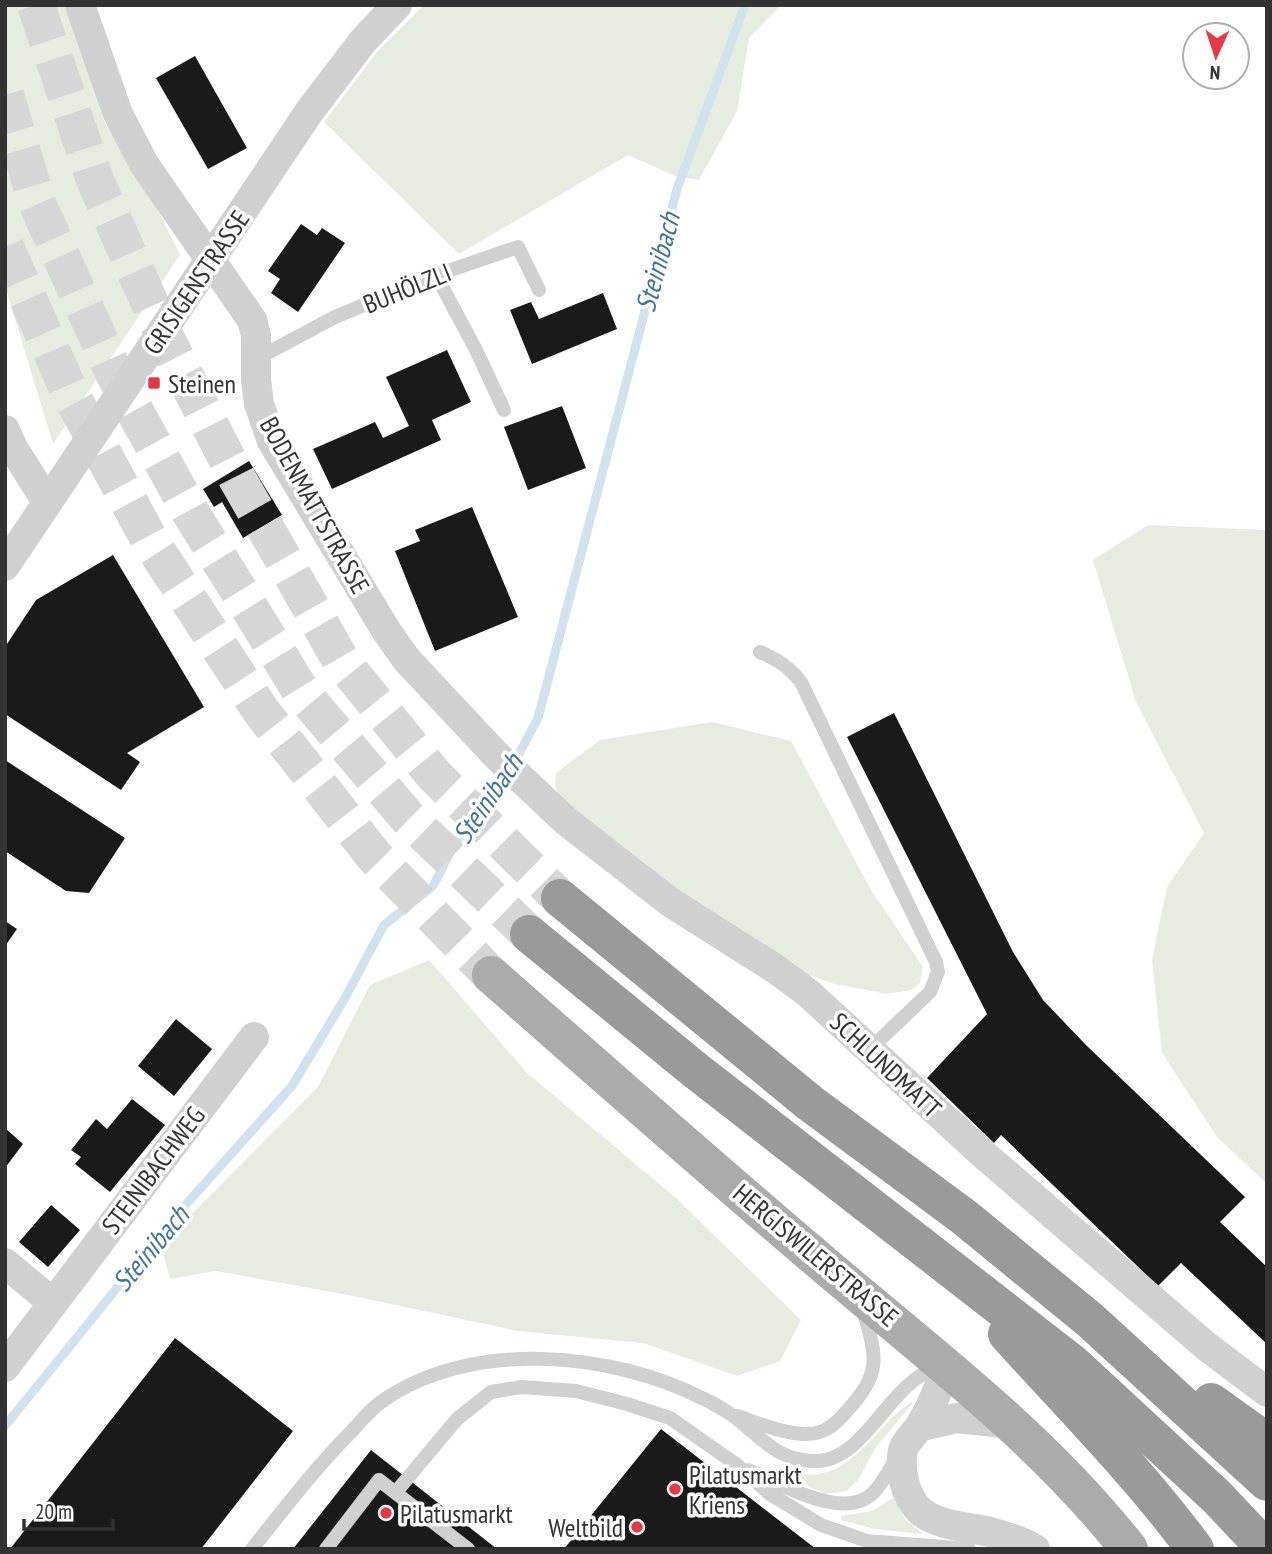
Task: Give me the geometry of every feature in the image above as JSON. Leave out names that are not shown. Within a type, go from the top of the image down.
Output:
[{"type":"highway","points":[[560,898],[810,1102],[964,1217],[1133,1357],[1267,1482]]},
{"type":"highway","points":[[529,934],[695,1070],[1072,1363],[1217,1497],[1266,1549]]},
{"type":"highway","points":[[938,1257],[1140,1479],[1195,1549]]},
{"type":"highway","points":[[1133,1357],[1207,1399],[1267,1442]]},
{"type":"main road","name":"HERGISWILERSTRASSE","points":[[491,975],[858,1294],[947,1365],[1013,1424],[1041,1451],[1129,1549]]},
{"type":"street","name":"BODENMATTSTRASSE","points":[[80,5],[118,114],[144,164],[242,303],[251,320],[256,335],[256,380],[263,420],[272,441],[387,632],[407,660],[495,754]]},
{"type":"street","name":"GRISIGENSTRASSE","points":[[5,566],[325,90],[363,41],[397,5]]},
{"type":"street","points":[[5,430],[13,448],[47,502]]},
{"type":"street","name":"SCHLUNDMATT","points":[[495,754],[566,821],[633,875],[808,993],[983,1154],[1206,1346],[1267,1392]]},
{"type":"street","name":"STEINIBACHWEG","points":[[5,1367],[254,1037]]},
{"type":"street","points":[[5,1263],[53,1303]]},
{"type":"street","points":[[947,1365],[940,1385],[912,1436],[902,1464],[910,1497],[919,1510],[934,1519],[994,1533],[1035,1549]]},
{"type":"street","points":[[912,1436],[957,1418],[1013,1424]]},
{"type":"lane","name":"BUHÖLZLI","points":[[256,359],[335,317],[436,275],[518,247],[539,290]]},
{"type":"lane","points":[[436,275],[504,410]]},
{"type":"lane","points":[[760,652],[782,662],[801,682],[936,962],[938,972],[930,992],[869,1050]]},
{"type":"lane","points":[[732,1415],[779,1430],[804,1434],[820,1433],[835,1425],[862,1395],[872,1376],[872,1337],[858,1294]]},
{"type":"lane","points":[[252,1549],[327,1456],[379,1403],[423,1377],[460,1366],[554,1360],[592,1362],[631,1370],[703,1398],[732,1415],[768,1447],[790,1457],[816,1461],[831,1459],[846,1452],[908,1384],[927,1370],[947,1365]]},
{"type":"lane","points":[[396,1492],[457,1419],[491,1392],[522,1387],[576,1391],[670,1418],[737,1465],[770,1494],[821,1525],[867,1541],[969,1549]]},
{"type":"lane","points":[[737,1465],[828,1503],[845,1505],[862,1501],[874,1492],[912,1436]]},
{"type":"lane","points":[[326,1549],[379,1480],[468,1549]]},
{"type":"shaded area","points":[[5,5],[68,5],[105,124],[153,200],[180,255],[53,444],[5,286]]},
{"type":"shaded area","points":[[424,5],[781,5],[749,38],[737,111],[699,180],[675,176],[628,155],[459,254],[324,122],[377,52]]},
{"type":"shaded area","points":[[1148,525],[1267,530],[1267,1184],[1217,1137],[1162,1053],[1152,960],[1167,887],[1204,833],[1136,702],[1093,560]]},
{"type":"shaded area","points":[[712,722],[791,741],[871,890],[923,967],[920,983],[912,990],[887,994],[835,984],[785,967],[653,877],[560,797],[555,786],[556,773],[600,740]]},
{"type":"shaded area","points":[[429,960],[527,1073],[676,1198],[801,1320],[780,1361],[737,1376],[643,1343],[518,1331],[348,1295],[216,1271],[170,1279],[161,1245],[318,1087],[370,985]]},
{"type":"shaded area","points":[[913,1403],[876,1447],[858,1480],[847,1491],[825,1494],[793,1478],[796,1474],[815,1475],[832,1470],[846,1462]]},
{"type":"shaded area","points":[[893,1498],[905,1519],[923,1534],[875,1529],[841,1520],[842,1516],[872,1511]]},
{"type":"building","points":[[195,56],[247,148],[208,169],[156,78]]},
{"type":"building","points":[[301,224],[317,235],[322,228],[345,243],[298,312],[271,293],[280,279],[268,271]]},
{"type":"building","points":[[603,293],[617,329],[532,364],[510,310],[531,302],[539,319]]},
{"type":"building","points":[[447,350],[471,402],[432,420],[441,440],[332,489],[313,449],[375,422],[383,438],[409,426],[386,377]]},
{"type":"building","points":[[562,406],[586,468],[528,490],[504,427]]},
{"type":"building","points":[[249,461],[282,515],[243,538],[222,502],[214,507],[203,489]]},
{"type":"building","points":[[472,507],[518,617],[435,651],[395,551],[420,541],[415,530]]},
{"type":"building","points":[[113,555],[204,707],[127,753],[140,762],[121,790],[5,714],[5,647],[36,600]]},
{"type":"building","points":[[894,713],[1013,952],[1043,1000],[1087,1046],[1245,1197],[1220,1222],[1267,1267],[1267,1344],[1181,1263],[1158,1286],[1001,1135],[994,1143],[927,1078],[987,1014],[847,737]]},
{"type":"building","points":[[5,760],[125,838],[89,893],[66,891],[5,851]]},
{"type":"building","points":[[5,921],[17,929],[5,946]]},
{"type":"building","points":[[176,1019],[212,1049],[174,1096],[138,1066]]},
{"type":"building","points":[[132,1099],[165,1125],[110,1192],[75,1164],[81,1157],[71,1150],[96,1119],[107,1129]]},
{"type":"building","points":[[5,1128],[23,1144],[5,1168]]},
{"type":"building","points":[[51,1205],[80,1230],[48,1267],[19,1242]]},
{"type":"building","points":[[175,1338],[293,1431],[201,1549],[10,1549]]},
{"type":"building","name":"Pilatusmarkt Kriens","points":[[661,1429],[816,1549],[564,1549]]},
{"type":"building","name":"Pilatusmarkt","points":[[371,1450],[497,1549],[293,1549]]},
{"type":"waterway","name":"Steinibach","points":[[5,1426],[172,1220],[292,1086],[345,998],[384,925],[433,886],[455,843],[502,786],[538,718],[677,189],[745,5]]},
{"type":"tunnel","points":[[36,5],[95,180],[164,335],[237,478],[340,659],[434,775],[560,898]]},
{"type":"tunnel","points":[[5,95],[37,203],[115,375],[192,515],[302,693],[408,818],[529,934]]},
{"type":"tunnel","points":[[5,247],[70,393],[149,539],[261,711],[374,856],[491,975]]},
{"type":"place","name":"Steinen","points":[[154,383]]},
{"type":"place","name":"Pilatusmarkt Kriens","points":[[675,1489]]},
{"type":"place","name":"Pilatusmarkt","points":[[386,1513]]},
{"type":"place","name":"Weltbild","points":[[637,1527]]}]
